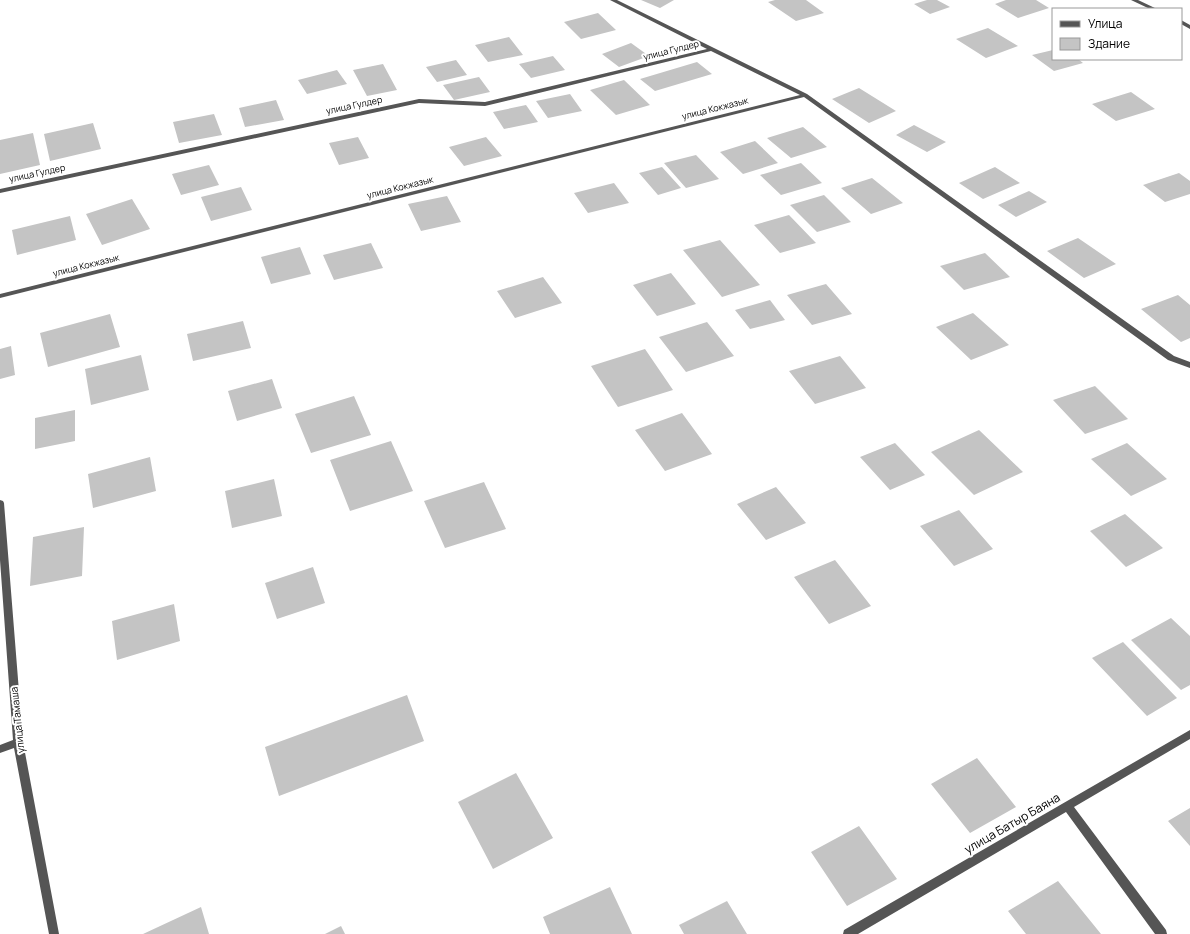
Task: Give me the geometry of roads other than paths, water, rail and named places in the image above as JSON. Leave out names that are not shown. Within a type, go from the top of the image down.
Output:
[{"type":"street","points":[[613,0],[805,95],[1171,358],[1190,365]]},
{"type":"street","points":[[1134,0],[1152,8]]},
{"type":"street","name":"улица Гулдер","points":[[0,191],[419,101],[485,104],[712,49]]},
{"type":"street","name":"улица Кокжазык","points":[[0,296],[805,95]]},
{"type":"street","name":"улица Тамаша","points":[[0,503],[18,742],[54,934]]},
{"type":"street","name":"улица Батыр Баяна","points":[[848,934],[1190,734]]},
{"type":"street","points":[[0,749],[18,742]]},
{"type":"street","points":[[1067,806],[1162,934]]}]
